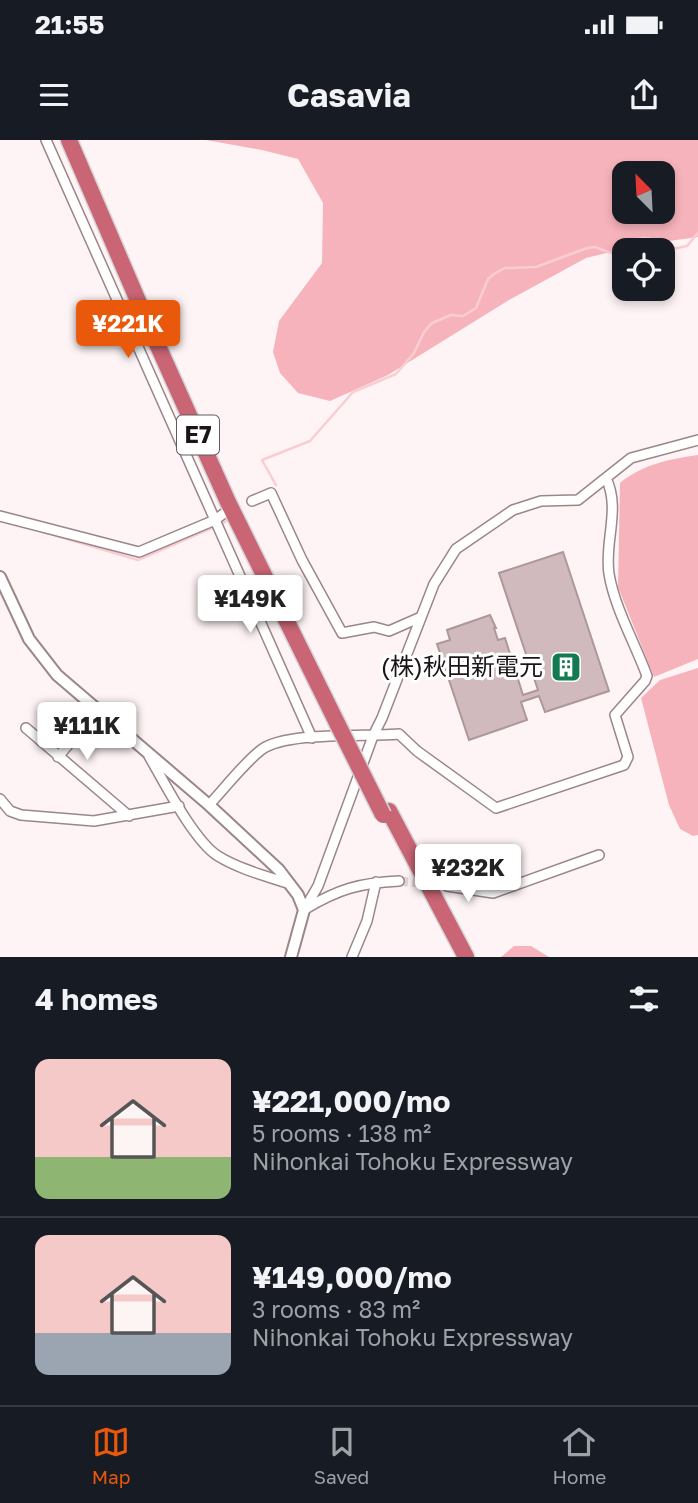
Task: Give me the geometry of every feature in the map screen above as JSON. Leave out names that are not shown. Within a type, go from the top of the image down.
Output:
[{"type":"highway","name":"E7","points":[[69,140],[228,502],[457,957]]},
{"type":"highway","name":"E7","points":[[78,140],[195,411],[340,724]]},
{"type":"highway","name":"E7","points":[[386,813],[466,957]]},
{"type":"street","points":[[46,140],[219,517],[312,738]]},
{"type":"street","points":[[291,957],[304,910],[318,887],[373,736],[434,584],[456,549],[513,510],[541,501],[578,500],[631,458],[698,440]]},
{"type":"street","points":[[209,805],[262,750],[277,742],[312,738],[399,734],[416,751],[495,808],[624,765],[628,757],[615,715],[647,676],[613,590],[609,573],[613,506],[612,490],[606,478]]},
{"type":"street","points":[[252,501],[271,493],[302,561],[342,633],[374,627],[388,631],[421,617]]},
{"type":"street","points":[[0,516],[139,552],[219,517]]},
{"type":"street","points":[[0,577],[29,639],[57,675],[209,805],[279,870],[298,895],[304,910]]},
{"type":"street","points":[[58,757],[98,709]]},
{"type":"street","points":[[26,728],[129,816]]},
{"type":"street","points":[[149,754],[194,830],[216,855],[233,864],[290,884]]},
{"type":"street","points":[[0,799],[10,811],[33,817],[94,821],[179,806]]},
{"type":"street","points":[[447,886],[493,893],[599,855]]},
{"type":"street","points":[[304,910],[335,892],[376,882],[399,881]]},
{"type":"street","points":[[352,957],[367,921],[376,882]]},
{"type":"shaded area","points":[[206,140],[698,140],[698,237],[675,240],[675,238],[612,238],[612,252],[586,258],[509,300],[388,375],[330,401],[298,393],[280,373],[273,352],[279,321],[322,263],[323,203],[298,159]]},
{"type":"shaded area","points":[[698,455],[698,659],[654,677],[618,587],[620,483],[647,467]]},
{"type":"shaded area","points":[[698,668],[698,835],[693,836],[680,829],[669,805],[641,698],[660,680]]},
{"type":"shaded area","points":[[514,946],[531,946],[549,957],[501,957]]},
{"type":"building","name":"(株)秋田新電元","points":[[563,552],[609,691],[545,712],[539,696],[521,702],[527,720],[469,740],[437,644],[450,640],[447,630],[490,615],[498,640],[505,638],[523,695],[538,690],[499,573]]},
{"type":"waterway","points":[[276,485],[262,460],[310,441],[353,392],[396,374],[414,353],[424,332],[432,323],[451,315],[463,316],[476,308],[488,279],[494,274],[505,268],[536,267],[587,248],[595,247],[614,254],[642,238],[654,240],[672,249],[687,246],[698,233]]},
{"type":"waterway","points":[[223,523],[230,519]]},
{"type":"waterway","points":[[40,531],[138,560],[212,528]]},
{"type":"tunnel","points":[[399,881],[447,886]]},
{"type":"place","name":"(株)秋田新電元","points":[[566,667]]}]
